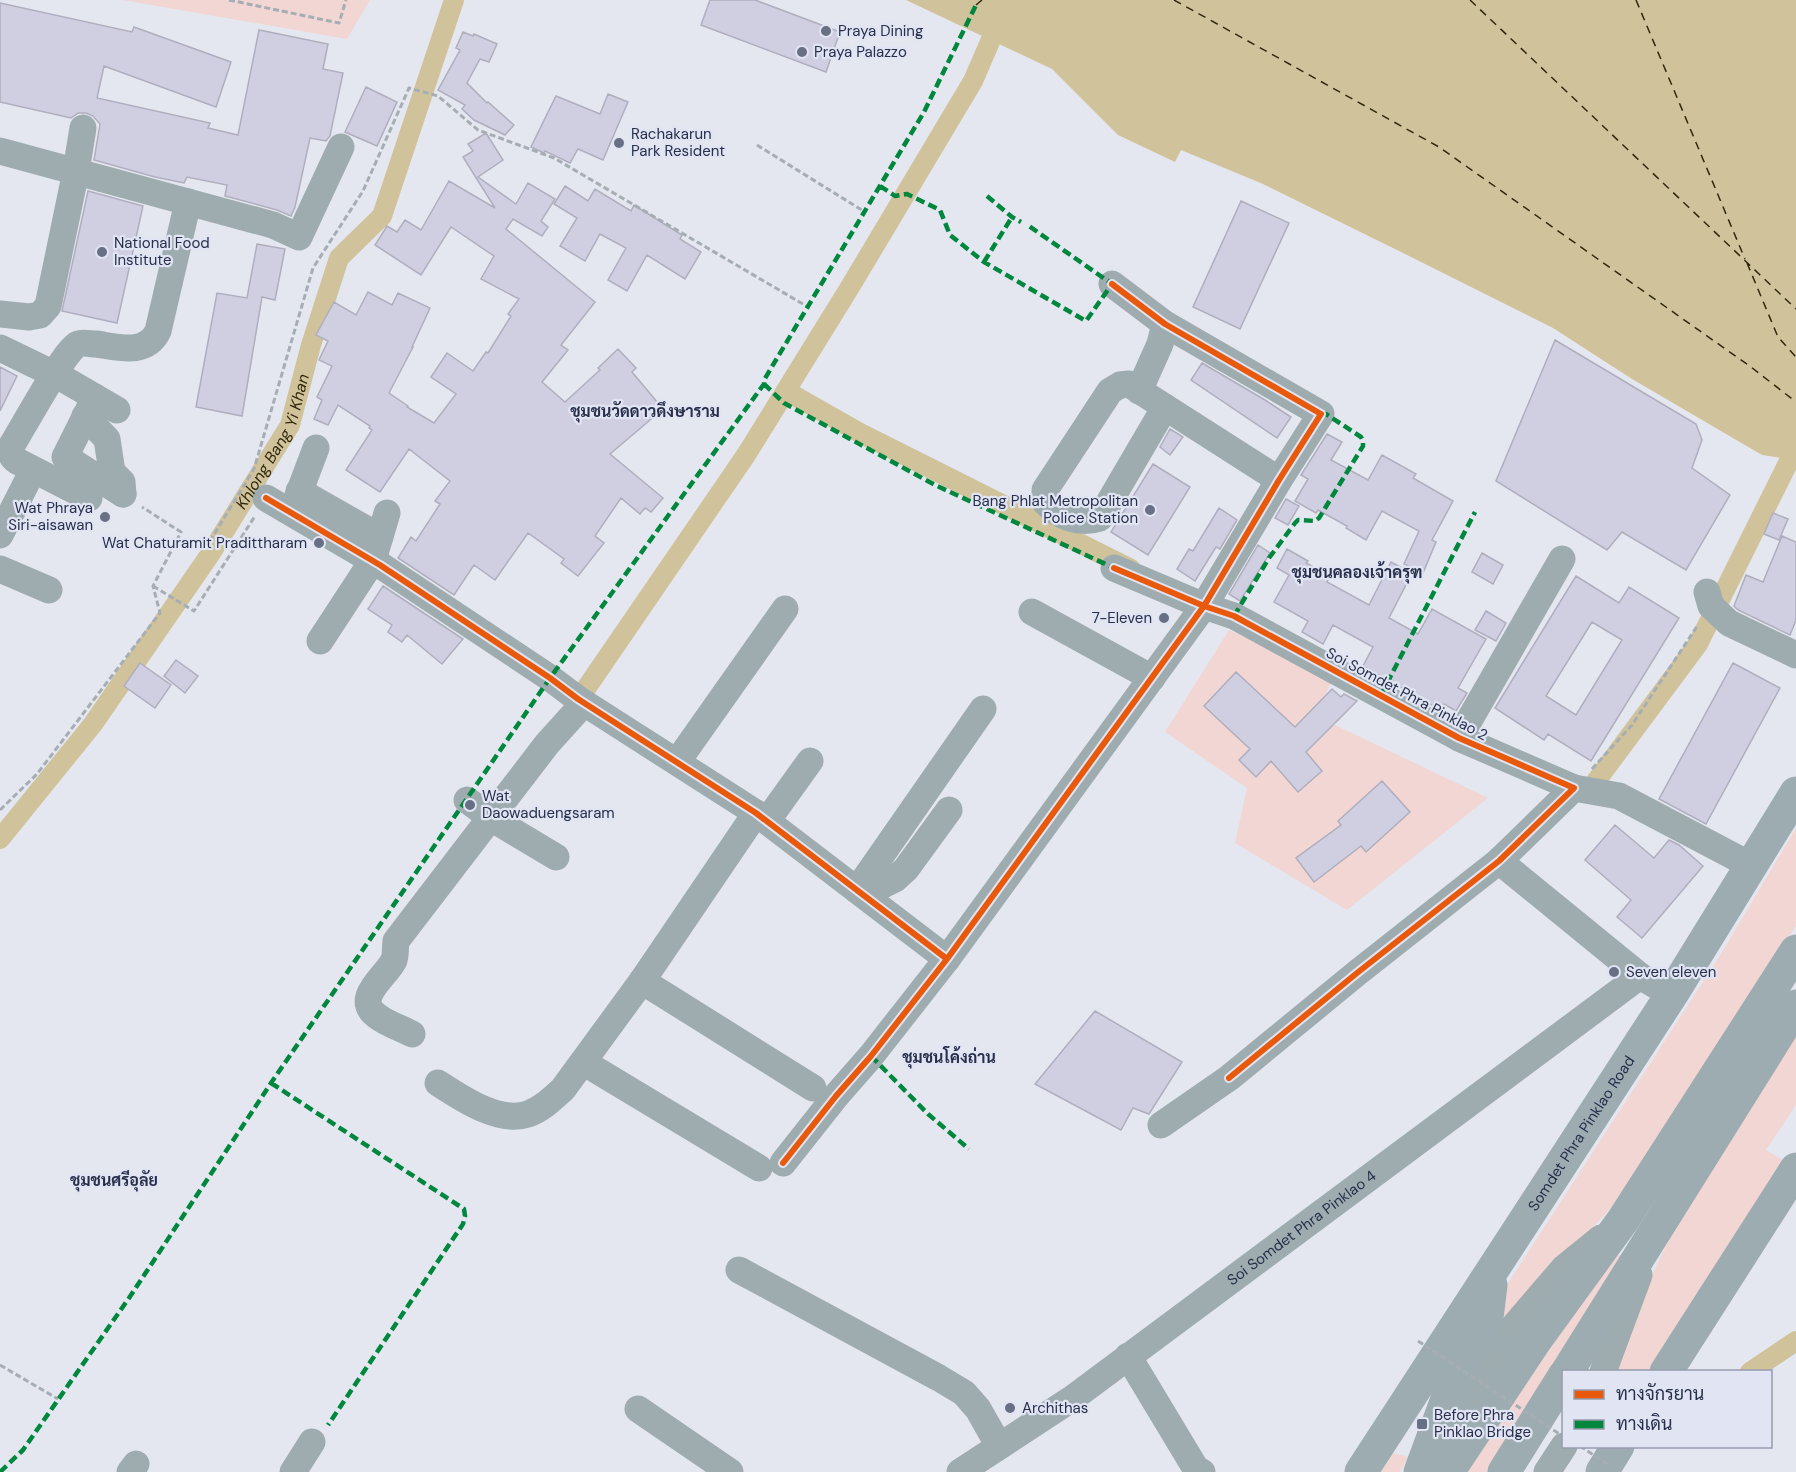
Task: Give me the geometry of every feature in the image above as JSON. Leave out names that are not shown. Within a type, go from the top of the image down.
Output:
[{"type":"main road","name":"Somdet Phra Pinklao Road","points":[[1361,1472],[1672,994],[1796,793]]},
{"type":"main road","points":[[1431,1470],[1535,1341],[1623,1220],[1796,951]]},
{"type":"main road","points":[[1567,1370],[1796,1006]]},
{"type":"main road","points":[[1667,1370],[1790,1189]]},
{"type":"main road","points":[[1431,1470],[1450,1391],[1480,1337],[1487,1318],[1492,1271]]},
{"type":"main road","points":[[1504,1472],[1562,1378]]},
{"type":"street","points":[[0,314],[29,317],[40,315],[48,306],[83,128]]},
{"type":"street","points":[[0,151],[273,225],[299,237],[341,147]]},
{"type":"street","points":[[88,498],[13,458],[12,445],[70,349],[84,343],[132,349],[142,347],[155,338],[188,202]]},
{"type":"street","points":[[583,1062],[771,1166],[871,1056],[947,959],[1204,606],[1321,414],[1165,324],[1112,284]]},
{"type":"street","points":[[1139,391],[1160,344],[1165,324]]},
{"type":"street","points":[[0,348],[54,374],[99,408],[108,440],[112,472],[122,482],[123,494]]},
{"type":"street","points":[[1165,407],[1101,518],[1081,522],[1054,512],[1045,502],[1045,490],[1110,391],[1120,385],[1129,384],[1139,391],[1165,407],[1279,480]]},
{"type":"street","points":[[99,408],[64,457],[123,494]]},
{"type":"street","points":[[295,502],[316,448]]},
{"type":"street","points":[[0,535],[33,470]]},
{"type":"street","points":[[266,498],[295,502],[380,537],[550,678],[584,703],[761,817],[947,959]]},
{"type":"street","points":[[320,641],[380,537]]},
{"type":"street","points":[[1459,738],[1562,559]]},
{"type":"street","name":"Soi Somdet Phra Pinklao 2","points":[[1113,568],[1234,616],[1459,738],[1575,788],[1619,796],[1752,866]]},
{"type":"street","points":[[0,569],[49,590]]},
{"type":"street","points":[[1709,599],[1729,623],[1796,655]]},
{"type":"street","points":[[677,762],[785,609]]},
{"type":"street","points":[[1032,612],[1152,678]]},
{"type":"street","points":[[412,1034],[377,1017],[371,1011],[370,991],[394,960],[396,941],[547,744],[584,703]]},
{"type":"street","points":[[862,894],[983,709]]},
{"type":"street","points":[[438,1083],[467,1101],[496,1113],[528,1114],[547,1104],[583,1062],[761,817],[810,761]]},
{"type":"street","points":[[1161,1125],[1229,1078],[1499,861],[1575,788]]},
{"type":"street","points":[[467,800],[491,818],[556,857]]},
{"type":"street","points":[[862,894],[895,879],[906,869],[949,810]]},
{"type":"street","points":[[1499,861],[1640,976],[1672,994]]},
{"type":"street","name":"Soi Somdet Phra Pinklao 4","points":[[960,1472],[1073,1398],[1640,976]]},
{"type":"street","points":[[642,981],[813,1088]]},
{"type":"street","points":[[1603,1370],[1657,1226]]},
{"type":"street","points":[[739,1270],[964,1393],[978,1409],[999,1446]]},
{"type":"street","points":[[1128,1356],[1196,1469],[1202,1472]]},
{"type":"street","points":[[638,1409],[730,1472]]},
{"type":"street","points":[[293,1472],[312,1442]]},
{"type":"street","points":[[1548,1472],[1562,1448]]},
{"type":"street","points":[[1561,1472],[1573,1448]]},
{"type":"path","points":[[229,0],[339,22],[346,0]]},
{"type":"path","points":[[177,540],[207,546],[254,470],[313,268],[363,191],[409,88],[438,96],[478,130],[554,158],[808,307]]},
{"type":"path","points":[[757,145],[865,212]]},
{"type":"path","points":[[0,810],[37,774],[160,613],[153,586],[180,532],[123,494]]},
{"type":"path","points":[[153,586],[194,611],[266,498]]},
{"type":"path","points":[[1575,788],[1632,725],[1709,599]]},
{"type":"path","points":[[1418,1341],[1562,1436]]},
{"type":"path","points":[[0,1365],[58,1399]]},
{"type":"path","points":[[1584,1448],[1610,1462]]},
{"type":"shaded area","points":[[123,0],[370,0],[347,39]]},
{"type":"shaded area","points":[[906,0],[1796,0],[1796,464],[1781,458],[1762,455],[1632,379],[1553,328],[1263,184],[1181,150],[1175,162],[1118,135],[1052,69]]},
{"type":"shaded area","points":[[1229,630],[1335,676],[1314,715],[1488,798],[1347,910],[1235,843],[1247,788],[1165,732]]},
{"type":"shaded area","points":[[1796,828],[1796,926],[1618,1200],[1506,1322],[1492,1308],[1719,957]]},
{"type":"shaded area","points":[[1796,1030],[1796,1105],[1766,1150],[1783,1160],[1654,1370],[1615,1370],[1643,1293],[1694,1189]]},
{"type":"shaded area","points":[[1609,1254],[1623,1256],[1492,1472],[1468,1472]]},
{"type":"shaded area","points":[[1393,1453],[1408,1457],[1400,1472],[1380,1472]]},
{"type":"building","name":"Praya Palazzo","points":[[710,0],[755,0],[840,32],[826,72],[701,25]]},
{"type":"building","points":[[0,3],[132,32],[134,27],[231,62],[216,107],[104,66],[97,98],[210,123],[208,128],[238,135],[259,30],[328,44],[323,69],[343,73],[330,136],[326,141],[310,138],[291,216],[225,196],[227,185],[187,177],[184,183],[94,160],[100,124],[93,116],[86,113],[78,113],[71,118],[0,102]]},
{"type":"building","points":[[463,32],[497,44],[489,62],[480,59],[467,83],[514,125],[505,135],[474,120],[462,109],[465,105],[438,90],[460,50],[456,48]]},
{"type":"building","points":[[366,87],[397,102],[377,146],[345,132]]},
{"type":"building","points":[[608,94],[628,102],[603,160],[578,149],[570,163],[531,147],[556,96],[600,114]]},
{"type":"building","points":[[486,133],[503,160],[478,177],[516,204],[528,183],[555,199],[541,221],[548,227],[542,236],[513,219],[506,229],[595,302],[561,345],[568,350],[542,382],[565,402],[600,370],[598,368],[618,349],[636,368],[632,372],[663,409],[610,454],[663,498],[651,512],[645,508],[640,514],[621,498],[595,536],[604,543],[578,576],[561,563],[564,559],[528,533],[495,580],[474,565],[454,595],[398,558],[411,537],[416,541],[440,504],[435,501],[450,481],[409,449],[380,492],[346,470],[372,430],[370,426],[338,405],[328,425],[314,419],[322,400],[317,397],[332,366],[319,360],[328,341],[316,335],[334,302],[356,315],[368,292],[392,305],[398,293],[430,308],[389,393],[434,423],[456,394],[431,377],[447,353],[473,371],[486,352],[488,353],[511,316],[508,314],[519,299],[481,279],[494,256],[451,227],[421,275],[375,245],[387,226],[397,232],[405,220],[421,230],[449,181],[495,208],[463,157],[473,151],[468,144]]},
{"type":"building","points":[[565,186],[588,201],[595,189],[631,211],[634,205],[682,235],[680,239],[701,252],[685,279],[647,255],[627,291],[608,280],[626,248],[600,234],[585,261],[560,246],[577,218],[554,204]]},
{"type":"building","name":"National Food Institute","points":[[88,191],[143,206],[117,323],[62,311]]},
{"type":"building","points":[[1241,201],[1289,223],[1240,329],[1193,307]]},
{"type":"building","points":[[257,244],[285,249],[275,300],[262,297],[242,416],[196,407],[217,293],[247,298]]},
{"type":"building","points":[[1555,340],[1696,424],[1702,440],[1692,468],[1730,495],[1686,570],[1622,532],[1607,550],[1496,481]]},
{"type":"building","points":[[1202,363],[1291,417],[1277,438],[1191,380]]},
{"type":"building","points":[[0,367],[17,376],[0,411]]},
{"type":"building","points":[[1170,429],[1183,437],[1170,455],[1160,447]]},
{"type":"building","points":[[1327,434],[1342,442],[1331,460],[1368,480],[1382,455],[1416,474],[1413,478],[1453,501],[1432,540],[1436,542],[1423,573],[1404,564],[1419,531],[1382,511],[1366,540],[1346,528],[1347,526],[1318,510],[1316,513],[1295,501],[1308,479],[1301,475]]},
{"type":"building","name":"Bang Phlat Metropolitan Police Station","points":[[1153,464],[1190,487],[1148,555],[1111,532]]},
{"type":"building","points":[[1286,499],[1299,506],[1288,525],[1275,518]]},
{"type":"building","points":[[1219,508],[1237,520],[1220,549],[1216,547],[1195,581],[1177,569],[1189,549],[1193,551]]},
{"type":"building","points":[[1773,513],[1788,519],[1779,540],[1764,534]]},
{"type":"building","points":[[1782,536],[1796,542],[1796,620],[1790,635],[1734,606],[1746,575],[1763,582]]},
{"type":"building","points":[[1258,545],[1270,553],[1240,601],[1229,594]]},
{"type":"building","points":[[1287,549],[1330,576],[1327,582],[1369,605],[1391,562],[1412,573],[1389,618],[1418,634],[1432,609],[1486,639],[1458,688],[1467,693],[1456,711],[1444,704],[1441,710],[1363,666],[1373,647],[1333,625],[1323,644],[1302,632],[1308,621],[1274,602],[1289,575],[1277,568]]},
{"type":"building","points":[[1482,553],[1503,565],[1493,584],[1472,572]]},
{"type":"building","points":[[1576,576],[1619,603],[1629,587],[1679,618],[1591,761],[1548,734],[1544,740],[1495,708]],"holes":[[[1592,622],[1622,640],[1576,715],[1546,696]]]},
{"type":"building","points":[[383,586],[463,639],[442,664],[407,635],[402,642],[388,632],[392,625],[368,609]]},
{"type":"building","points":[[1486,611],[1506,623],[1496,641],[1475,630]]},
{"type":"building","points":[[176,660],[198,676],[185,693],[164,676]]},
{"type":"building","points":[[140,663],[171,685],[155,708],[124,686]]},
{"type":"building","points":[[1733,663],[1780,688],[1706,824],[1659,799]]},
{"type":"building","points":[[1236,672],[1295,727],[1332,689],[1341,697],[1344,694],[1357,701],[1306,752],[1322,771],[1298,792],[1271,761],[1256,777],[1239,760],[1250,749],[1204,706]]},
{"type":"building","points":[[1382,781],[1410,812],[1366,852],[1361,846],[1314,882],[1296,858],[1341,825],[1338,821]]},
{"type":"building","points":[[1615,825],[1654,858],[1669,840],[1679,845],[1703,866],[1642,938],[1617,917],[1631,900],[1585,860]]},
{"type":"building","points":[[1095,1011],[1182,1062],[1149,1114],[1133,1108],[1121,1130],[1035,1084]]},
{"type":"waterway","name":"Khlong Bang Yi Khan","points":[[0,839],[93,724],[211,553],[290,425],[311,345],[339,258],[382,216],[454,0]]},
{"type":"waterway","points":[[585,690],[746,455],[850,287],[973,81],[1008,0]]},
{"type":"waterway","points":[[786,391],[860,433],[1131,569]]},
{"type":"waterway","points":[[1591,788],[1698,644],[1796,447]]},
{"type":"waterway","points":[[1753,1370],[1796,1341]]},
{"type":"ferry route","points":[[976,5],[982,0]]},
{"type":"ferry route","points":[[1174,0],[1439,147],[1751,367],[1796,402]]},
{"type":"ferry route","points":[[1470,0],[1796,309]]},
{"type":"ferry route","points":[[1636,0],[1745,259]]},
{"type":"ferry route","points":[[1747,263],[1778,337],[1796,357]]},
{"type":"marked path","points":[[0,1472],[23,1450],[129,1298],[271,1083],[550,678],[764,384],[764,380],[924,112],[976,5]]},
{"type":"marked path","points":[[880,186],[895,196],[907,194],[940,210],[950,235],[984,262],[1086,321],[1112,284],[1029,226]]},
{"type":"marked path","points":[[987,196],[1021,222]]},
{"type":"marked path","points":[[984,262],[1012,217]]},
{"type":"marked path","points":[[764,384],[784,403],[935,485],[1114,568]]},
{"type":"marked path","points":[[1234,616],[1269,558],[1295,523],[1298,520],[1315,521],[1319,518],[1363,446],[1361,437],[1326,414],[1321,414]]},
{"type":"marked path","points":[[1381,695],[1475,512]]},
{"type":"marked path","points":[[871,1056],[928,1114],[969,1149]]},
{"type":"marked path","points":[[271,1083],[464,1209],[463,1224],[328,1425]]},
{"type":"cycle path","points":[[783,1163],[947,959],[1204,606],[1321,414],[1165,324],[1112,284]]},
{"type":"cycle path","points":[[266,498],[380,565],[578,699],[756,813],[947,959]]},
{"type":"cycle path","points":[[1114,568],[1204,606],[1234,616],[1459,738],[1574,788],[1499,861],[1229,1078]]},
{"type":"place","name":"Praya Dining","points":[[826,31]]},
{"type":"place","name":"Praya Palazzo","points":[[802,52]]},
{"type":"place","name":"Rachakarun Park Resident","points":[[619,143]]},
{"type":"place","name":"National Food Institute","points":[[102,252]]},
{"type":"place","name":"Bang Phlat Metropolitan Police Station","points":[[1150,510]]},
{"type":"place","name":"Wat Phraya Siri-aisawan","points":[[105,517]]},
{"type":"place","name":"Wat Chaturamit Pradittharam","points":[[319,543]]},
{"type":"place","name":"7-Eleven","points":[[1164,618]]},
{"type":"place","name":"Wat Daowaduengsaram","points":[[470,805]]},
{"type":"place","name":"Seven eleven","points":[[1614,972]]},
{"type":"place","name":"Archithas","points":[[1010,1408]]},
{"type":"place","name":"Before Phra Pinklao Bridge","points":[[1422,1424]]},
{"type":"district","name":"ชุมชนวัดดาวดึงษาราม","points":[[645,411]]},
{"type":"district","name":"ชุมชนคลองเจ้าครุฑ","points":[[1357,572]]},
{"type":"district","name":"ชุมชนโค้งถ่าน","points":[[949,1057]]},
{"type":"district","name":"ชุมชนศรีอุลัย","points":[[114,1180]]}]
